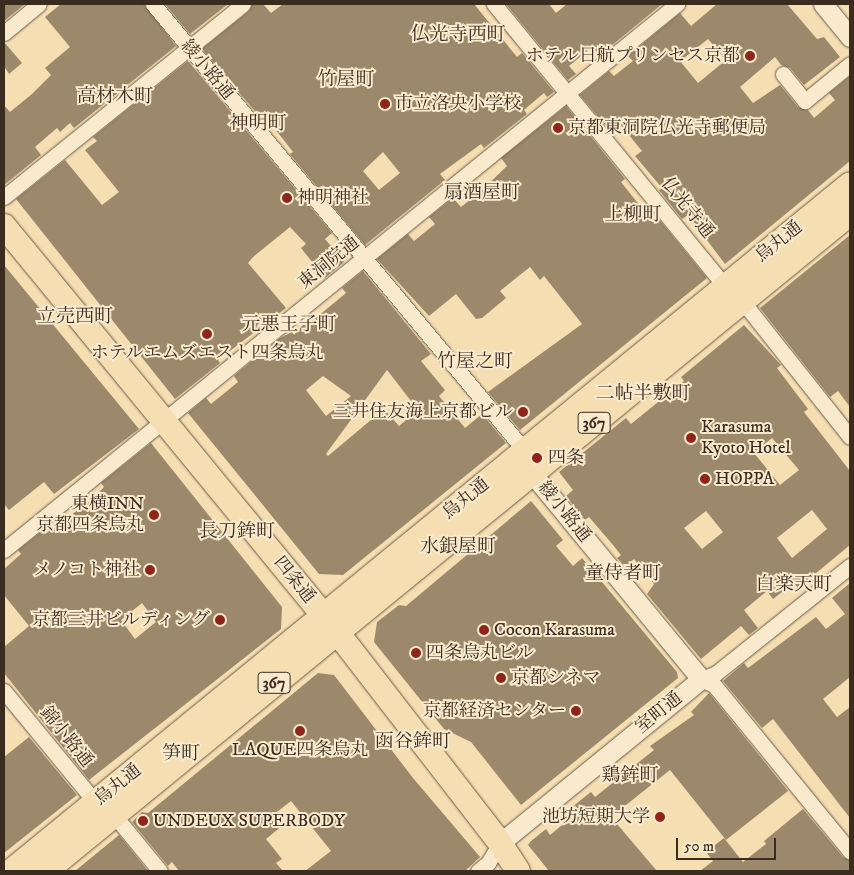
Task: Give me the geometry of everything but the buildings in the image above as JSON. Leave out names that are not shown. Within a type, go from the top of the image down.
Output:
[{"type":"highway","name":"烏丸通","points":[[734,294],[850,184]]},
{"type":"highway","name":"烏丸通","points":[[11,871],[105,809],[734,294],[850,212]]},
{"type":"highway","name":"烏丸通","points":[[44,871],[105,809]]},
{"type":"main road","name":"四条通","points":[[4,226],[330,624],[500,843],[518,871]]},
{"type":"street","points":[[4,33],[39,4]]},
{"type":"street","name":"綾小路通","points":[[153,4],[365,258],[702,679],[714,685],[850,851]]},
{"type":"street","points":[[4,197],[243,4]]},
{"type":"street","name":"仏光寺通","points":[[494,4],[850,437]]},
{"type":"street","name":"東洞院通","points":[[4,550],[677,4]]},
{"type":"street","points":[[823,4],[850,37]]},
{"type":"street","points":[[783,74],[805,101],[850,64]]},
{"type":"street","name":"室町通","points":[[478,871],[488,863],[500,843],[702,679],[716,674],[850,566]]},
{"type":"street","name":"錦小路通","points":[[4,690],[160,871]]},
{"type":"place","name":"ホテル日航プリンセス京都","points":[[750,56]]},
{"type":"place","name":"市立洛央小学校","points":[[385,104]]},
{"type":"place","name":"京都東洞院仏光寺郵便局","points":[[558,128]]},
{"type":"place","name":"神明神社","points":[[287,198]]},
{"type":"place","name":"ホテルエムズエスト四条烏丸","points":[[207,334]]},
{"type":"place","name":"三井住友海上京都ビル","points":[[523,412]]},
{"type":"place","name":"Karasuma Kyoto Hotel","points":[[691,438]]},
{"type":"place","name":"四条","points":[[537,458]]},
{"type":"place","name":"HOPPA","points":[[705,479]]},
{"type":"place","name":"東横INN 京都四条烏丸","points":[[154,515]]},
{"type":"place","name":"メノコト神社","points":[[150,570]]},
{"type":"place","name":"京都三井ビルディング","points":[[220,620]]},
{"type":"place","name":"Cocon Karasuma","points":[[484,630]]},
{"type":"place","name":"四条烏丸ビル","points":[[416,653]]},
{"type":"place","name":"京都シネマ","points":[[501,678]]},
{"type":"place","name":"京都経済センター","points":[[576,711]]},
{"type":"place","name":"LAQUE四条烏丸","points":[[300,731]]},
{"type":"place","name":"池坊短期大学","points":[[660,817]]},
{"type":"place","name":"UNDEUX SUPERBODY","points":[[143,821]]},
{"type":"district","name":"仏光寺西町","points":[[458,35]]},
{"type":"district","name":"竹屋町","points":[[346,80]]},
{"type":"district","name":"高材木町","points":[[115,97]]},
{"type":"district","name":"神明町","points":[[258,124]]},
{"type":"district","name":"扇酒屋町","points":[[482,193]]},
{"type":"district","name":"上柳町","points":[[633,215]]},
{"type":"district","name":"立売西町","points":[[75,317]]},
{"type":"district","name":"元悪王子町","points":[[289,325]]},
{"type":"district","name":"竹屋之町","points":[[475,362]]},
{"type":"district","name":"二帖半敷町","points":[[643,394]]},
{"type":"district","name":"長刀鉾町","points":[[237,532]]},
{"type":"district","name":"水銀屋町","points":[[458,547]]},
{"type":"district","name":"童侍者町","points":[[623,574]]},
{"type":"district","name":"白楽天町","points":[[794,585]]},
{"type":"district","name":"函谷鉾町","points":[[413,742]]},
{"type":"district","name":"笋町","points":[[181,754]]},
{"type":"district","name":"鶏鉾町","points":[[630,776]]}]
